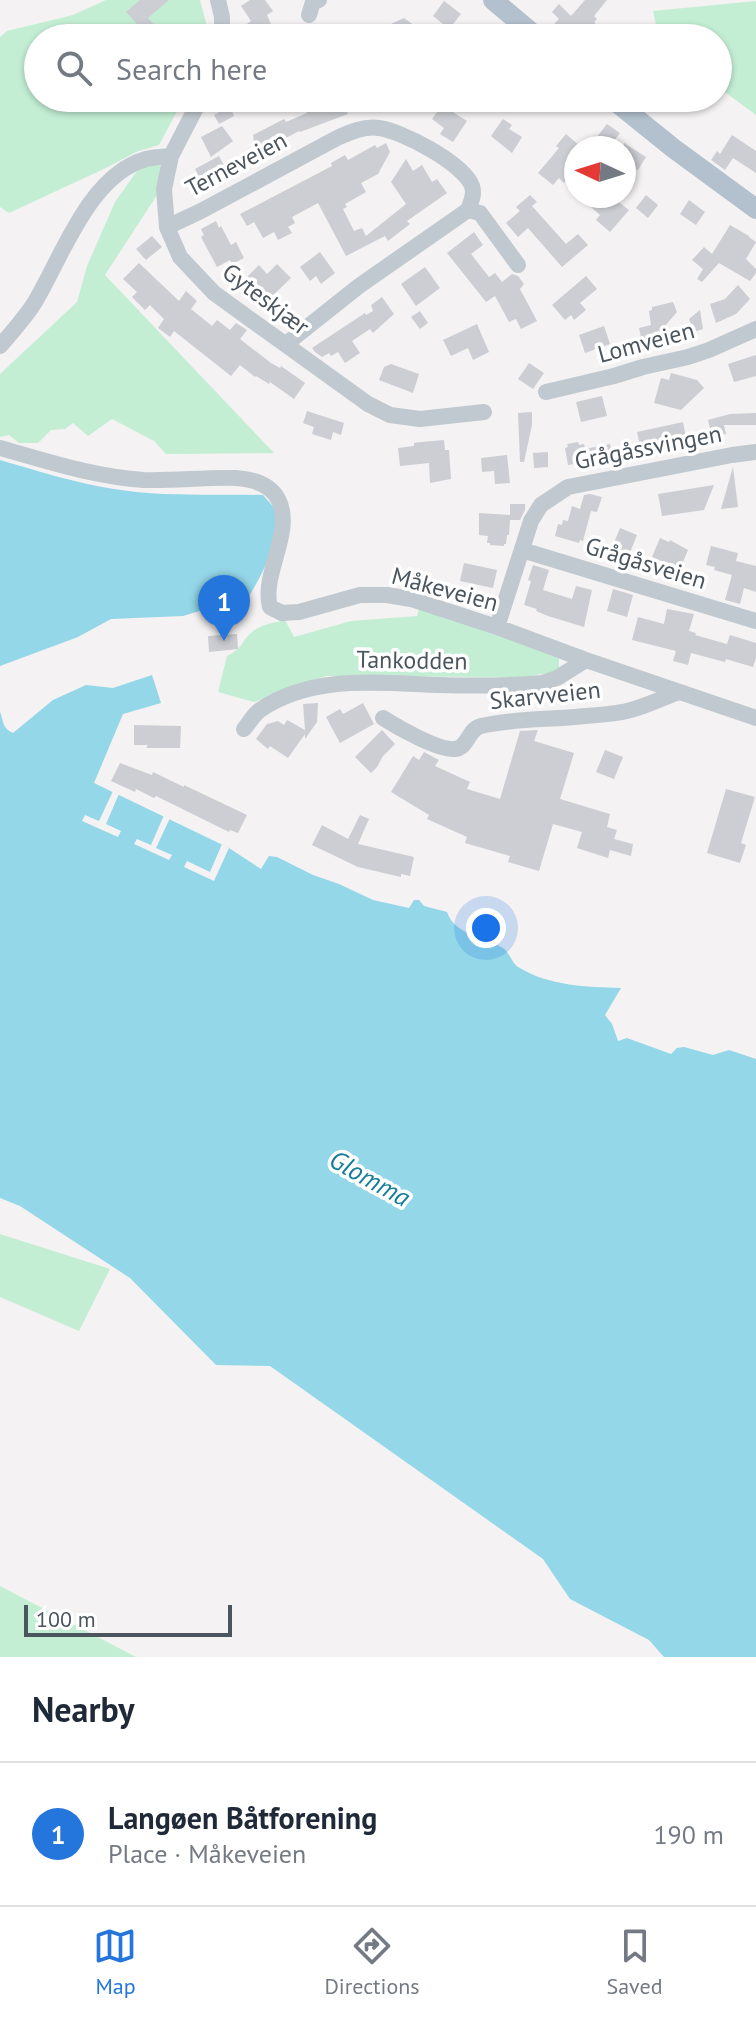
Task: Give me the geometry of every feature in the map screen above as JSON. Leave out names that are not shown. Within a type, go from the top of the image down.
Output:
[{"type":"main road","points":[[493,0],[521,24]]},
{"type":"main road","points":[[628,112],[756,209]]},
{"type":"street","points":[[218,0],[222,24]]},
{"type":"street","points":[[309,15],[313,2],[319,0]]},
{"type":"street","name":"Gyteskjær","points":[[194,112],[171,156],[164,189],[167,227],[180,257],[214,293],[368,404],[390,415],[420,419],[484,412]]},
{"type":"street","name":"Terneveien","points":[[167,227],[327,143],[369,127],[392,131],[417,141],[457,167],[472,186],[468,210]]},
{"type":"street","points":[[0,346],[33,305],[82,212],[120,173],[134,164],[148,158],[171,156]]},
{"type":"street","points":[[286,344],[359,286],[468,210],[480,213],[518,265]]},
{"type":"street","name":"Lomveien","points":[[546,392],[688,357],[756,329]]},
{"type":"street","name":"Måkeveien","points":[[0,448],[111,476],[146,480],[239,478],[265,484],[278,498],[282,513],[280,540],[267,596],[270,607],[282,613],[299,612],[360,595],[411,599],[756,718]]},
{"type":"street","name":"Grågåssvingen","points":[[497,627],[531,521],[541,505],[568,487],[756,452]]},
{"type":"street","name":"Grågåsveien","points":[[522,550],[756,621]]},
{"type":"street","name":"Tankodden","points":[[244,729],[258,711],[297,692],[320,687],[360,682],[443,685],[542,683],[557,678],[586,660]]},
{"type":"street","name":"Skarvveien","points":[[383,718],[404,732],[456,749],[463,746],[477,727],[628,710],[679,692]]},
{"type":"green space","points":[[106,0],[200,0],[206,24],[36,24],[73,15]]},
{"type":"green space","points":[[756,1],[756,115],[732,97],[732,24],[656,24],[653,11]]},
{"type":"green space","points":[[24,27],[24,112],[177,112],[159,145],[136,152],[9,213],[0,207],[0,37],[7,31]]},
{"type":"green space","points":[[158,161],[163,170],[157,195],[105,275],[274,453],[166,454],[154,441],[112,419],[88,436],[73,423],[65,429],[51,430],[38,443],[19,443],[9,435],[0,437],[0,374],[77,302],[87,266],[115,202],[141,165]]},
{"type":"green space","points":[[420,605],[559,654],[559,671],[525,677],[326,676],[254,702],[218,692],[227,656],[259,627],[285,620],[294,637],[351,621],[417,616]]},
{"type":"green space","points":[[0,1234],[110,1269],[79,1331],[0,1297]]},
{"type":"green space","points":[[0,1586],[136,1657],[0,1657]]},
{"type":"water","points":[[0,460],[132,492],[263,495],[276,510],[269,555],[249,596],[183,616],[111,619],[78,637],[0,666]]},
{"type":"water","name":"Glomma","points":[[152,675],[161,703],[123,714],[94,783],[229,848],[261,869],[269,856],[277,857],[373,900],[409,908],[414,900],[419,900],[424,906],[447,912],[463,931],[503,948],[516,965],[530,973],[568,984],[621,988],[605,1015],[618,1041],[627,1038],[671,1054],[677,1048],[684,1047],[713,1055],[729,1050],[756,1059],[756,1657],[664,1657],[649,1640],[570,1599],[543,1559],[270,1366],[216,1365],[130,1278],[20,1206],[0,1198],[0,712],[5,727],[13,733],[53,700],[86,685],[113,688]]},
{"type":"pier","points":[[113,791],[119,794],[106,824],[121,831],[118,837],[82,821],[85,815],[99,821]]},
{"type":"pier","points":[[164,815],[170,818],[156,848],[172,855],[169,860],[134,844],[137,839],[151,845]]},
{"type":"pier","points":[[222,844],[229,848],[214,881],[184,867],[187,861],[210,872]]},
{"type":"building","points":[[140,0],[169,0],[148,18],[153,24],[137,24],[126,12]]},
{"type":"building","points":[[250,0],[265,0],[273,11],[267,15],[271,24],[247,24],[251,21],[241,6]]},
{"type":"building","points":[[585,0],[607,0],[594,16],[596,24],[554,24],[559,19],[552,12],[559,4],[571,16]]},
{"type":"building","points":[[444,1],[461,14],[453,24],[443,24],[433,16]]},
{"type":"building","points":[[404,18],[412,24],[391,24]]},
{"type":"building","points":[[232,112],[234,116],[219,124],[214,115]]},
{"type":"building","points":[[437,112],[453,112],[467,121],[453,142],[440,134],[444,128],[432,119]]},
{"type":"building","points":[[307,113],[348,114],[299,131],[258,153],[253,135],[284,119],[286,122]]},
{"type":"building","points":[[503,119],[512,125],[509,129],[522,137],[512,153],[491,136]]},
{"type":"building","points":[[607,124],[620,133],[618,136],[598,136]]},
{"type":"building","points":[[222,126],[233,141],[211,157],[201,137]]},
{"type":"building","points":[[732,135],[756,151],[756,173],[733,158],[725,170],[711,160],[717,151],[720,154]]},
{"type":"building","points":[[564,136],[564,183],[559,178],[553,185],[538,173],[559,148],[556,146]]},
{"type":"building","points":[[386,143],[390,152],[378,174],[361,183],[366,192],[345,204],[347,207],[343,209],[354,231],[362,228],[366,236],[406,204],[391,182],[406,159],[413,171],[422,165],[432,182],[437,179],[447,193],[407,221],[410,224],[388,241],[385,236],[346,256],[318,203],[292,217],[295,223],[288,227],[292,233],[278,240],[274,232],[263,238],[254,222],[247,226],[240,214],[332,166],[331,163],[345,155],[348,160],[375,145],[377,148]]},
{"type":"building","points":[[636,151],[646,157],[636,169]]},
{"type":"building","points":[[219,156],[228,173],[204,186],[195,169]]},
{"type":"building","points":[[530,195],[537,202],[532,206],[566,244],[578,234],[588,245],[562,267],[528,228],[518,237],[506,223],[520,211],[516,207]]},
{"type":"building","points":[[646,195],[658,205],[648,218],[636,208]]},
{"type":"building","points":[[689,200],[705,212],[696,225],[680,214]]},
{"type":"building","points":[[592,208],[629,210],[610,232],[596,220],[600,215]]},
{"type":"building","points":[[216,221],[231,245],[236,242],[244,258],[232,264],[230,260],[217,267],[201,237],[204,235],[201,229]]},
{"type":"building","points":[[730,225],[756,242],[746,259],[756,273],[750,281],[719,263],[702,282],[697,279],[703,269],[692,260],[704,247],[712,254]]},
{"type":"building","points":[[474,232],[483,245],[471,254],[489,277],[495,273],[502,282],[512,274],[518,276],[524,284],[520,289],[537,321],[521,329],[516,319],[509,322],[495,296],[486,302],[447,253]]},
{"type":"building","points":[[152,236],[162,247],[146,260],[136,249]]},
{"type":"building","points":[[320,252],[335,273],[321,284],[316,276],[310,281],[300,267]]},
{"type":"building","points":[[139,263],[179,301],[186,291],[197,301],[191,309],[212,326],[217,320],[230,330],[236,323],[247,330],[240,339],[271,363],[281,366],[305,383],[294,399],[240,365],[231,376],[174,331],[170,337],[158,328],[164,319],[150,305],[145,310],[132,297],[137,292],[123,279]]},
{"type":"building","points":[[277,264],[291,278],[266,302],[245,279],[259,265],[267,274]]},
{"type":"building","points":[[425,267],[440,288],[416,306],[401,284]]},
{"type":"building","points":[[586,276],[597,289],[580,303],[586,310],[574,320],[571,315],[565,320],[552,305]]},
{"type":"building","points":[[738,285],[750,299],[736,314],[716,323],[710,304],[725,299]]},
{"type":"building","points":[[382,297],[394,314],[373,333],[370,329],[352,341],[360,353],[345,363],[338,352],[322,357],[315,352],[312,348],[365,313],[373,311],[371,305]]},
{"type":"building","points":[[673,302],[677,312],[657,335],[664,342],[643,347],[639,328],[651,325],[649,311],[652,307]]},
{"type":"building","points":[[700,310],[703,329],[694,332],[689,319]]},
{"type":"building","points":[[420,311],[428,323],[420,329],[411,317]]},
{"type":"building","points":[[477,324],[489,352],[473,360],[468,348],[451,356],[443,340]]},
{"type":"building","points":[[604,326],[610,344],[585,353],[579,335]]},
{"type":"building","points":[[756,355],[756,376],[734,382],[728,364]]},
{"type":"building","points":[[529,363],[544,373],[533,389],[518,379]]},
{"type":"building","points":[[391,364],[419,374],[413,393],[379,380],[384,367]]},
{"type":"building","points":[[671,373],[697,380],[704,388],[681,410],[654,403],[661,378],[669,380]]},
{"type":"building","points":[[602,396],[607,416],[581,422],[576,402]]},
{"type":"building","points":[[307,411],[344,423],[341,435],[333,432],[331,440],[312,434],[314,427],[303,423]]},
{"type":"building","points":[[532,412],[524,462],[520,462],[518,413]]},
{"type":"building","points":[[756,413],[756,425],[724,425],[726,434],[712,437],[708,420],[730,414]]},
{"type":"building","points":[[683,422],[686,438],[677,440],[678,445],[641,450],[637,432]]},
{"type":"building","points":[[444,440],[445,450],[449,450],[451,479],[430,483],[429,463],[400,466],[398,448]]},
{"type":"building","points":[[578,442],[579,445],[584,444],[585,449],[610,444],[614,462],[587,467],[586,462],[568,465],[565,448],[567,444]]},
{"type":"building","points":[[548,452],[548,467],[534,468],[533,453]]},
{"type":"building","points":[[507,455],[510,483],[495,484],[494,471],[482,472],[481,458]]},
{"type":"building","points":[[733,467],[738,507],[721,509]]},
{"type":"building","points":[[714,485],[704,510],[662,516],[658,494]]},
{"type":"building","points":[[584,495],[602,497],[597,512],[591,511],[583,541],[579,543],[555,536],[558,524],[568,521],[572,506],[580,509]]},
{"type":"building","points":[[510,504],[525,504],[525,510],[520,520],[510,520],[504,546],[490,545],[487,543],[488,536],[479,535],[479,513],[510,515]]},
{"type":"building","points":[[620,528],[637,535],[629,555],[612,548]]},
{"type":"building","points":[[660,538],[688,550],[680,569],[652,557]]},
{"type":"building","points":[[711,546],[738,553],[736,561],[756,566],[756,592],[744,588],[740,604],[725,600],[732,575],[706,565]]},
{"type":"building","points":[[464,563],[497,570],[493,588],[460,581]]},
{"type":"building","points":[[533,565],[549,570],[543,590],[572,599],[576,586],[592,590],[584,627],[524,605]]},
{"type":"building","points":[[613,589],[633,595],[627,617],[607,611]]},
{"type":"building","points":[[667,609],[694,614],[689,631],[695,635],[727,644],[730,635],[756,643],[753,667],[691,653],[688,665],[673,661],[676,651],[632,640],[638,617],[664,624]]},
{"type":"building","points":[[237,634],[238,649],[209,652],[208,636]]},
{"type":"building","points":[[318,703],[317,722],[288,758],[270,746],[268,749],[256,739],[267,724],[278,721],[284,725],[287,720],[305,730],[303,704]]},
{"type":"building","points":[[363,703],[374,724],[340,743],[326,717],[340,709],[343,714]]},
{"type":"building","points":[[134,725],[181,726],[180,748],[134,745]]},
{"type":"building","points":[[382,730],[395,744],[371,773],[355,757]]},
{"type":"building","points":[[538,730],[534,741],[574,753],[560,799],[610,814],[607,827],[617,830],[614,839],[633,844],[631,856],[610,850],[608,858],[577,848],[582,832],[553,824],[539,871],[508,862],[510,856],[465,843],[467,837],[427,819],[429,815],[391,792],[413,756],[419,760],[424,752],[439,760],[435,766],[470,782],[467,789],[500,799],[520,731]]},
{"type":"building","points":[[605,750],[623,757],[614,779],[596,772]]},
{"type":"building","points":[[120,763],[152,775],[153,772],[247,815],[238,833],[229,832],[156,796],[154,798],[136,789],[135,792],[111,781]]},
{"type":"building","points":[[726,789],[755,797],[741,843],[746,845],[740,863],[707,853]]},
{"type":"building","points":[[360,815],[369,819],[358,844],[414,857],[410,876],[401,874],[401,877],[358,867],[312,845],[322,825],[348,839]]},
{"type":"place","name":"Langøen Båtforening","points":[[224,641]]}]
